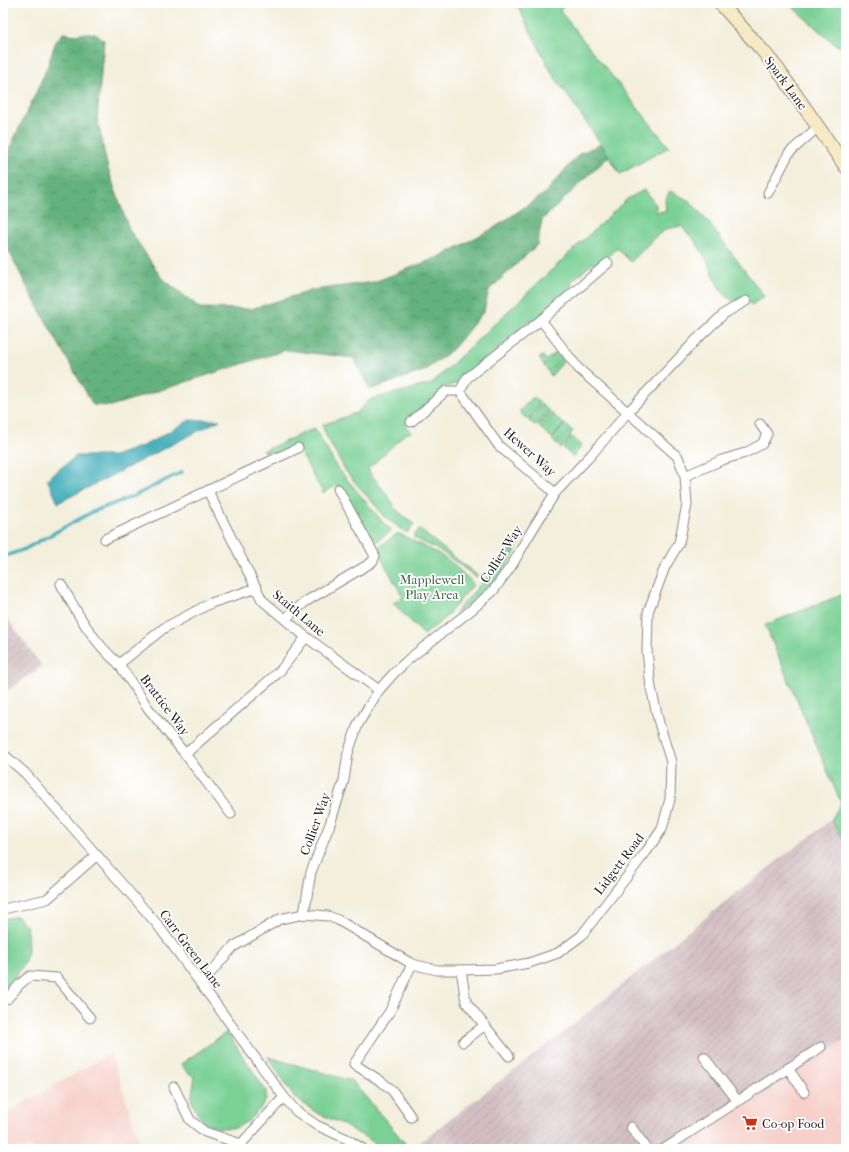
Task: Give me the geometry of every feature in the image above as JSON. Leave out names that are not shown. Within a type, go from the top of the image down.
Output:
[{"type":"main road","name":"Spark Lane","points":[[720,3],[772,62],[846,167]]},
{"type":"street","points":[[768,193],[789,153],[818,127]]},
{"type":"street","points":[[411,422],[446,391],[460,391],[467,378],[541,320],[608,263]]},
{"type":"street","name":"Collier Way","points":[[304,914],[311,872],[330,824],[344,780],[348,753],[358,724],[379,690],[410,658],[493,592],[512,565],[555,493],[591,455],[628,412],[696,340],[725,313],[746,301]]},
{"type":"street","points":[[541,320],[578,368],[628,412]]},
{"type":"street","name":"Hewer Way","points":[[460,391],[499,446],[555,493]]},
{"type":"street","name":"Lidgett Road","points":[[201,984],[233,947],[280,919],[304,914],[328,916],[338,920],[394,955],[412,964],[437,970],[496,968],[529,963],[558,953],[581,936],[646,852],[662,829],[670,799],[671,762],[659,723],[651,688],[647,651],[648,612],[665,567],[678,543],[687,505],[685,476],[678,457],[628,412]]},
{"type":"street","points":[[685,476],[722,460],[745,453],[762,444],[767,434],[760,424]]},
{"type":"street","points":[[105,539],[298,448]]},
{"type":"street","points":[[285,619],[305,602],[373,561],[375,556],[338,489]]},
{"type":"street","name":"Staith Lane","points":[[208,491],[262,600],[306,637],[379,690]]},
{"type":"street","name":"Brattice Way","points":[[61,584],[92,636],[119,664],[148,708],[185,754],[280,671],[306,637]]},
{"type":"street","points":[[119,664],[164,628],[211,603],[257,588]]},
{"type":"street","name":"Carr Green Lane","points":[[3,754],[25,773],[157,924],[284,1097],[296,1111],[316,1125],[347,1139],[363,1149]]},
{"type":"street","points":[[185,754],[231,814]]},
{"type":"street","points":[[3,909],[47,899],[97,856]]},
{"type":"street","points":[[412,964],[390,1010],[354,1064],[392,1090],[412,1117]]},
{"type":"street","points":[[461,970],[466,1002],[510,1056]]},
{"type":"street","points":[[3,999],[7,999],[20,984],[30,976],[58,978],[90,1018]]},
{"type":"street","points":[[463,1042],[485,1025]]},
{"type":"street","points":[[664,1149],[821,1047]]},
{"type":"street","points":[[704,1057],[738,1100]]},
{"type":"street","points":[[788,1068],[804,1092]]},
{"type":"street","points":[[174,1087],[190,1120],[205,1132],[242,1146],[284,1097]]},
{"type":"street","points":[[631,1127],[647,1149]]},
{"type":"shaded area","points":[[3,613],[42,666],[3,694]]},
{"type":"shaded area","points":[[831,820],[846,842],[846,1038],[818,1059],[677,1149],[411,1149],[560,1035],[741,889]]},
{"type":"shaded area","points":[[846,1038],[846,1149],[677,1149],[818,1059]]},
{"type":"shaded area","points":[[111,1053],[142,1149],[3,1149],[3,1123],[5,1122],[3,1115]]},
{"type":"green space","points":[[516,3],[565,3],[560,11],[669,147],[620,174],[552,73]]},
{"type":"green space","points":[[788,3],[846,3],[846,50],[833,43]]},
{"type":"green space","points":[[63,33],[75,35],[86,33],[95,34],[104,40],[97,118],[108,169],[129,229],[161,277],[200,308],[251,309],[314,290],[374,282],[441,256],[494,228],[544,194],[579,154],[601,144],[609,156],[542,220],[537,245],[489,290],[484,311],[453,349],[426,370],[370,390],[354,358],[286,350],[111,406],[93,405],[29,291],[3,239],[3,162],[35,95],[48,65],[55,43]]},
{"type":"green space","points":[[644,190],[656,205],[656,212],[666,211],[665,200],[670,191],[690,201],[708,222],[764,296],[752,305],[744,298],[732,301],[721,291],[706,258],[695,241],[681,226],[666,229],[654,238],[631,262],[617,248],[599,264],[593,263],[572,281],[571,289],[536,320],[529,322],[460,382],[444,388],[405,423],[412,432],[405,434],[368,469],[394,504],[393,507],[414,524],[407,533],[387,519],[347,473],[327,438],[322,425],[356,413],[371,399],[431,384],[627,199]]},
{"type":"green space","points":[[557,352],[564,361],[551,376],[539,358],[543,356],[546,360]]},
{"type":"green space","points":[[533,397],[540,403],[527,419],[519,412]]},
{"type":"green space","points":[[541,404],[549,411],[536,426],[528,420]]},
{"type":"green space","points":[[550,412],[564,424],[552,438],[538,426]]},
{"type":"green space","points":[[565,424],[573,431],[570,435],[571,436],[561,448],[552,440]]},
{"type":"green space","points":[[315,428],[336,466],[386,526],[392,530],[371,546],[337,485],[323,493],[298,448],[282,454],[263,451]]},
{"type":"green space","points":[[572,437],[580,444],[580,448],[573,457],[563,448]]},
{"type":"green space","points":[[419,529],[478,576],[476,577],[442,552],[413,537]]},
{"type":"green space","name":"Mapplewell Play Area","points":[[398,533],[439,554],[453,564],[474,584],[444,619],[424,635],[393,603],[403,597],[376,549]]},
{"type":"green space","points":[[521,538],[510,561],[503,571],[476,599],[455,613]]},
{"type":"green space","points":[[846,593],[846,842],[831,820],[841,803],[765,625]]},
{"type":"green space","points":[[17,916],[27,927],[28,951],[24,964],[14,978],[3,989],[3,919]]},
{"type":"green space","points":[[227,1032],[266,1091],[266,1100],[261,1108],[248,1121],[236,1128],[219,1128],[205,1123],[197,1113],[191,1099],[195,1077],[187,1072],[181,1064]]},
{"type":"green space","points":[[268,1057],[352,1081],[410,1149],[379,1149],[372,1141],[338,1122],[317,1113],[294,1097]]},
{"type":"water","points":[[190,420],[220,420],[58,503],[47,479],[76,456],[114,456],[145,445]]},
{"type":"waterway","points":[[3,557],[25,549],[92,512],[134,496],[182,472]]},
{"type":"place","name":"Co-op Food","points":[[750,1123]]}]
